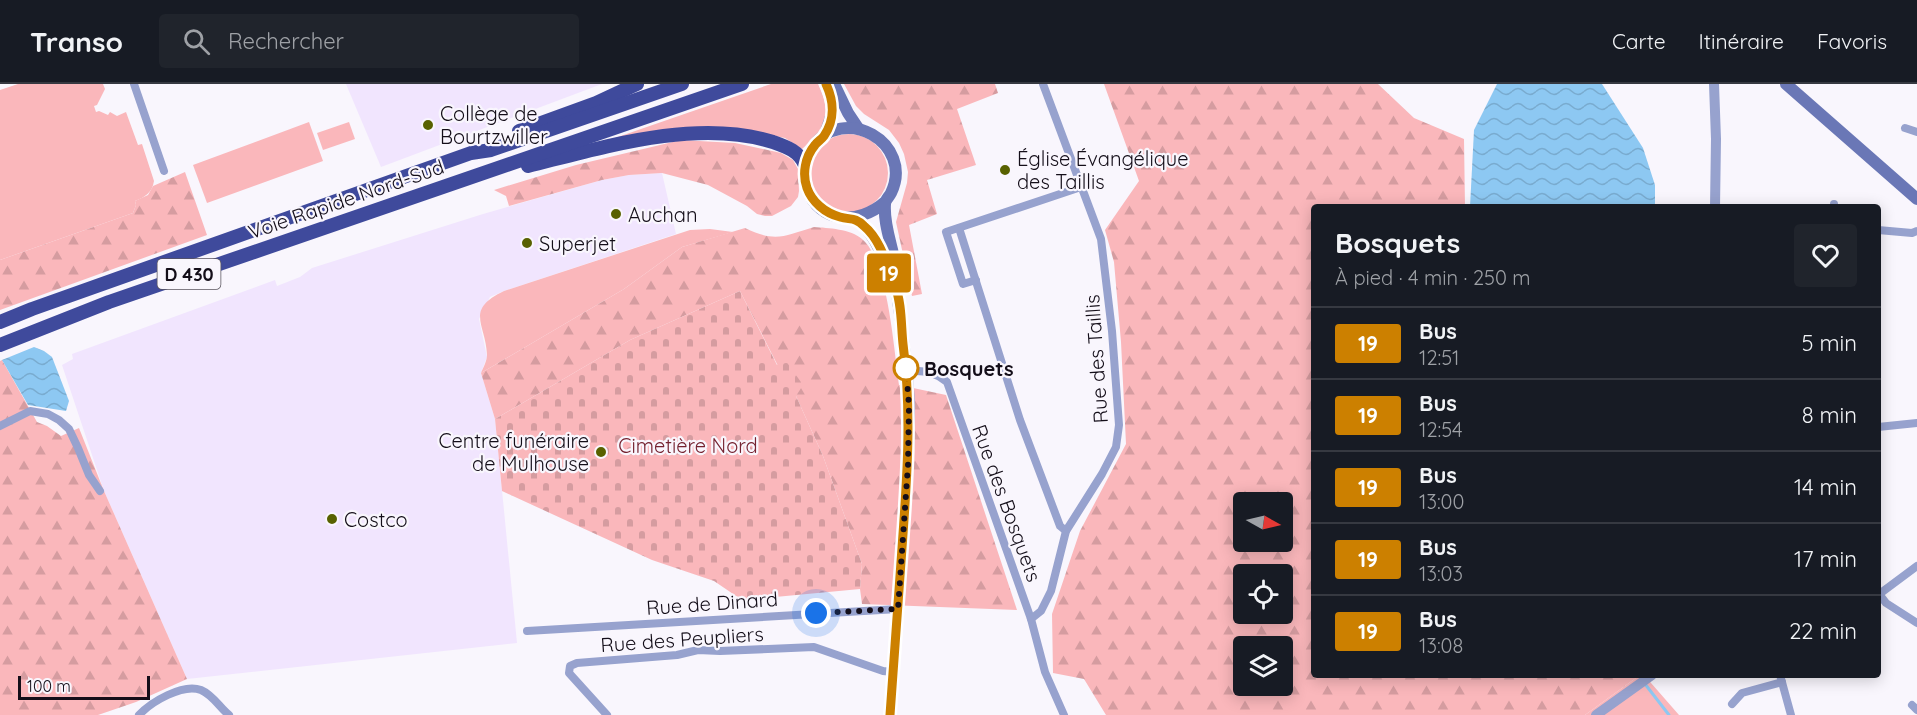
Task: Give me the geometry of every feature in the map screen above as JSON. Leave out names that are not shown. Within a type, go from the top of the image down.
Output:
[{"type":"highway","points":[[471,153],[492,140],[596,103],[637,84]]},
{"type":"highway","name":"Voie Rapide Nord-Sud","points":[[0,322],[471,153],[491,150],[682,84]]},
{"type":"highway","name":"Voie Rapide Nord-Sud","points":[[0,345],[109,302],[741,84]]},
{"type":"highway","points":[[479,174],[523,167],[601,148],[670,135],[698,133],[753,136],[794,151],[802,157],[806,165]]},
{"type":"main road","points":[[1786,84],[1917,199]]},
{"type":"main road","points":[[832,88],[858,128]]},
{"type":"main road","points":[[824,136],[833,116],[832,88]]},
{"type":"main road","points":[[858,128],[879,138],[887,147],[895,169],[895,181],[885,202],[876,210],[865,216],[842,218],[821,208],[813,199],[807,188],[806,165],[815,144],[824,136],[834,130],[858,128]]},
{"type":"main road","points":[[885,202],[888,231],[896,267],[896,289],[907,371],[909,406],[908,465],[890,715]]},
{"type":"main road","points":[[854,218],[867,228],[880,248],[896,289]]},
{"type":"street","points":[[134,84],[164,171]]},
{"type":"street","name":"Rue des Taillis","points":[[1031,619],[1041,611],[1051,591],[1066,531],[1116,447],[1119,425],[1105,257],[1101,239],[1043,84]]},
{"type":"street","points":[[1714,84],[1715,204]]},
{"type":"street","points":[[1905,128],[1917,132]]},
{"type":"street","points":[[976,280],[963,284],[946,232],[1082,187]]},
{"type":"street","points":[[959,228],[1020,420],[1060,526],[1066,531]]},
{"type":"street","points":[[1881,231],[1912,233],[1917,231]]},
{"type":"street","name":"Rue des Bosquets","points":[[907,371],[930,373],[940,376],[946,382],[1031,619],[1047,677],[1064,715]]},
{"type":"street","points":[[0,426],[30,411],[48,414],[59,420],[69,429],[89,475],[100,491]]},
{"type":"street","points":[[1881,427],[1917,423]]},
{"type":"street","points":[[1881,593],[1917,566]]},
{"type":"street","points":[[1881,597],[1917,623]]},
{"type":"street","name":"Rue de Dinard","points":[[527,631],[898,609]]},
{"type":"street","name":"Rue des Peupliers","points":[[607,715],[569,673],[570,666],[577,663],[677,655],[698,650],[814,647],[883,671],[893,672]]},
{"type":"street","points":[[1596,715],[1648,678]]},
{"type":"street","points":[[1732,704],[1742,693],[1781,679],[1791,715]]},
{"type":"street","points":[[139,715],[147,706],[171,693],[192,688],[211,696],[224,713]]},
{"type":"shaded area","name":"Collège de Bourtzwiller","points":[[346,84],[602,84],[381,167]]},
{"type":"shaded area","points":[[662,173],[676,234],[490,297],[479,319],[487,357],[481,373],[495,419],[517,643],[187,679],[104,491],[62,365],[73,359],[72,354],[275,280],[277,286],[300,277],[312,268],[483,214],[602,180],[629,175]]},
{"type":"green space","points":[[18,84],[103,84],[105,89],[97,105],[94,106],[96,112],[108,115],[110,112],[117,116],[126,112],[138,145],[142,144],[154,181],[148,194],[135,201],[133,213],[0,260],[0,90]]},
{"type":"green space","points":[[771,84],[818,84],[825,102],[825,120],[818,134],[802,149],[785,138],[759,133],[612,139]]},
{"type":"green space","points":[[844,84],[995,84],[998,93],[957,109],[976,165],[927,180],[937,214],[909,225],[922,294],[912,296],[896,222],[907,183],[908,172],[904,154],[889,130],[856,106]]},
{"type":"green space","points":[[1104,84],[1378,84],[1414,118],[1464,139],[1465,204],[1311,204],[1311,678],[1636,678],[1585,715],[1106,715],[1084,679],[1053,673],[1052,614],[1080,531],[1126,444],[1114,262],[1105,230],[1139,181]]},
{"type":"green space","points":[[309,122],[323,161],[207,203],[193,165]]},
{"type":"green space","points":[[349,122],[355,139],[323,150],[317,133]]},
{"type":"green space","points":[[849,134],[864,137],[877,145],[885,158],[888,173],[885,188],[877,201],[864,209],[849,212],[834,209],[821,201],[813,188],[810,173],[813,158],[821,145],[834,137]]},
{"type":"green space","points":[[681,140],[735,143],[781,153],[793,160],[798,169],[798,197],[791,206],[772,216],[765,216],[757,214],[708,185],[662,173],[629,175],[602,180],[509,206],[506,196],[494,190],[576,165]]},
{"type":"green space","points":[[185,172],[207,235],[0,310],[0,260],[133,213],[135,201],[148,195],[153,186]]},
{"type":"green space","points":[[814,227],[852,233],[862,239],[871,250],[884,285],[899,385],[946,395],[1017,610],[862,604],[860,589],[862,564],[823,456],[796,396],[740,291],[630,340],[495,419],[481,373],[624,289],[682,247],[745,228],[773,237]]},
{"type":"green space","points":[[710,229],[733,232],[682,247],[624,289],[481,373],[487,355],[480,318],[481,311],[492,298],[504,291],[690,230]]},
{"type":"green space","name":"Cimetière Nord","points":[[740,291],[777,365],[786,361],[803,385],[796,396],[823,456],[862,564],[860,589],[742,600],[714,581],[652,560],[502,491],[495,419],[630,340]]},
{"type":"green space","points":[[2,360],[37,422],[61,436],[79,428],[104,491],[187,679],[136,702],[98,715],[0,715],[0,361]]},
{"type":"green space","points":[[1636,678],[1647,678],[1679,715],[1585,715]]},
{"type":"water","points":[[1497,84],[1602,84],[1643,148],[1655,185],[1655,204],[1470,204],[1474,130]]},
{"type":"water","points":[[34,347],[52,357],[69,401],[66,411],[28,405],[2,360]]},
{"type":"waterway","points":[[1645,684],[1669,715]]},
{"type":"bus line","name":"19","points":[[826,84],[830,93],[833,116],[824,136],[809,154],[805,177],[807,188],[821,208],[842,218],[854,218],[860,222],[867,228],[880,248],[896,289],[907,371],[908,465],[890,715]]},
{"type":"place","name":"Collège de Bourtzwiller","points":[[428,125]]},
{"type":"place","name":"Église Évangélique des Taillis","points":[[1005,170]]},
{"type":"place","name":"Auchan","points":[[616,214]]},
{"type":"place","name":"Superjet","points":[[527,243]]},
{"type":"place","name":"Bosquets","points":[[906,368]]},
{"type":"place","name":"Centre funéraire de Mulhouse","points":[[601,452]]},
{"type":"place","name":"Costco","points":[[332,519]]},
{"type":"route","points":[[816,613],[898,609],[908,465],[909,406],[906,368]]}]
